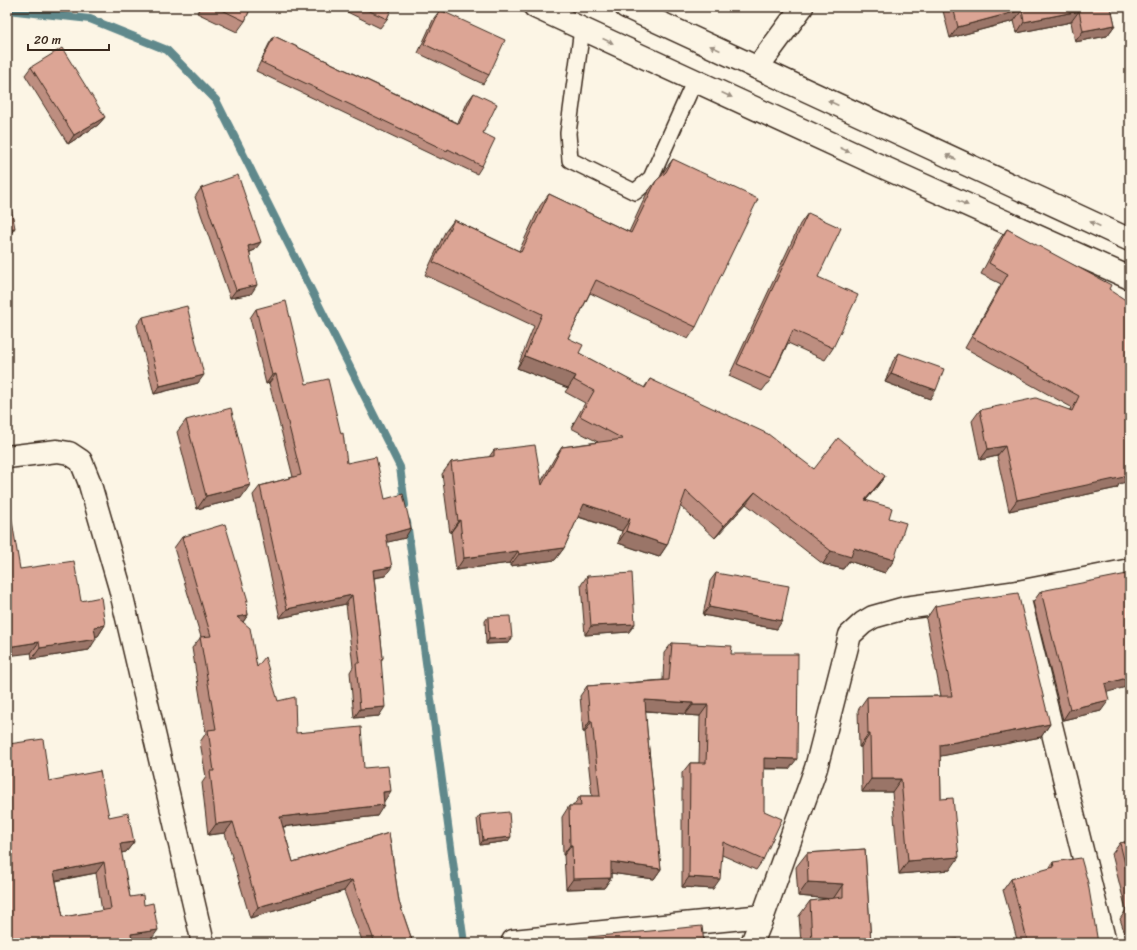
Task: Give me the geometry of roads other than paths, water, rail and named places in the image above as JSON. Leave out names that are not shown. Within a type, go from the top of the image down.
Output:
[{"type":"street","points":[[535,7],[874,163],[1130,278]]},
{"type":"street","points":[[626,7],[1130,240]]},
{"type":"street","points":[[757,68],[802,7]]},
{"type":"street","points":[[7,457],[57,451],[69,452],[81,461],[87,474],[120,588],[203,943]]},
{"type":"street","points":[[752,943],[816,768],[850,635],[863,623],[874,617],[905,608],[1018,592],[1130,570]]},
{"type":"street","points":[[1018,592],[1105,943]]},
{"type":"street","points":[[514,941],[763,916]]},
{"type":"lane","points":[[582,29],[568,133],[570,160],[635,192],[651,178],[695,80]]},
{"type":"waterway","points":[[7,10],[90,19],[167,50],[216,100],[400,467],[405,505]]},
{"type":"waterway","points":[[407,522],[464,943]]}]
